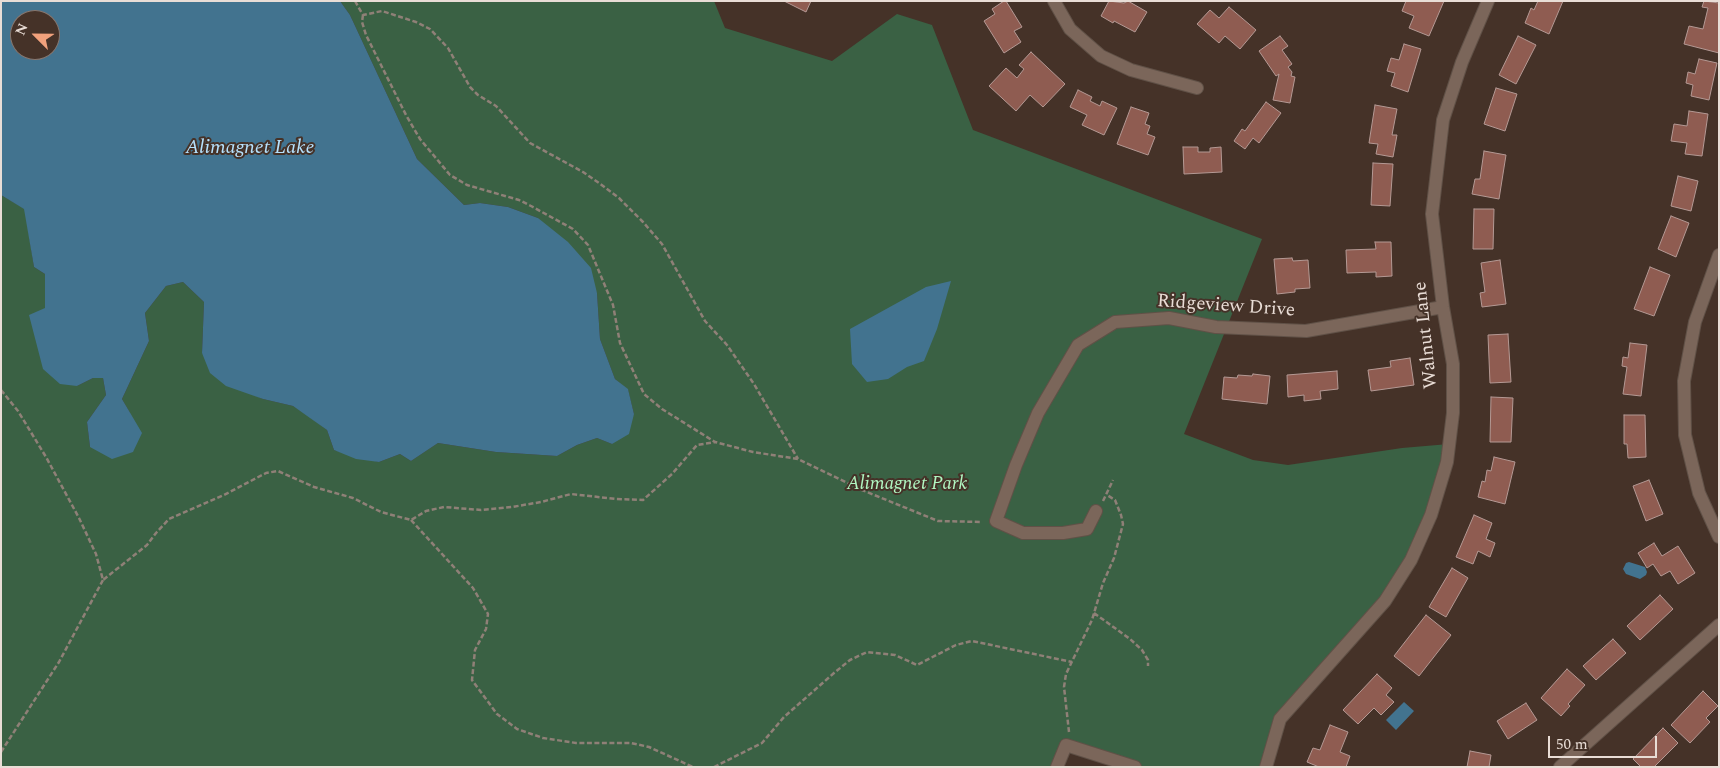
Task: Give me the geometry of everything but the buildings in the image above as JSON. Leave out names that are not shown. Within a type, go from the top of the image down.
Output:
[{"type":"street","points":[[1054,1],[1070,29],[1101,56],[1131,70],[1197,88]]},
{"type":"street","name":"Walnut Lane","points":[[1266,767],[1280,719],[1384,601],[1411,560],[1431,515],[1447,462],[1453,413],[1453,364],[1432,214],[1443,120],[1462,62],[1488,1]]},
{"type":"street","points":[[1719,255],[1695,322],[1684,381],[1685,435],[1699,493],[1719,537]]},
{"type":"street","name":"Ridgeview Drive","points":[[996,521],[1038,413],[1078,345],[1115,322],[1169,318],[1216,327],[1306,332],[1444,307]]},
{"type":"street","points":[[996,521],[1023,533],[1063,533],[1087,528],[1096,511]]},
{"type":"street","points":[[1560,767],[1719,625]]},
{"type":"street","points":[[1057,767],[1068,746],[1135,767]]},
{"type":"path","points":[[355,1],[363,15],[362,22],[366,34],[399,102],[420,139],[450,175],[467,185],[525,203],[573,229],[588,245],[613,304],[620,343],[644,394],[672,416],[715,442],[752,452],[798,459],[862,490],[938,521],[963,523],[996,521]]},
{"type":"path","points":[[363,15],[382,11],[416,22],[430,29],[448,48],[470,87],[478,95],[496,106],[530,143],[599,183],[619,198],[643,222],[662,244],[705,321],[727,345],[754,384],[798,459]]},
{"type":"path","points":[[1,390],[18,411],[79,518],[96,554],[103,580]]},
{"type":"path","points":[[411,520],[426,511],[444,507],[481,510],[512,507],[571,494],[643,500],[672,474],[697,445],[715,442]]},
{"type":"path","points":[[1,752],[58,662],[103,580],[147,545],[169,519],[224,496],[266,473],[278,471],[314,486],[354,498],[381,512],[411,520],[473,588],[488,614],[486,629],[475,650],[472,680],[497,714],[517,729],[543,738],[576,743],[631,743],[649,747],[693,767]]},
{"type":"path","points":[[1096,511],[1107,495],[1113,480]]},
{"type":"path","points":[[1068,746],[1064,687],[1066,674],[1094,612],[1103,583],[1117,550],[1123,524],[1122,515],[1114,500],[1107,495]]},
{"type":"path","points":[[1094,612],[1130,638],[1142,650],[1148,660],[1148,666]]},
{"type":"path","points":[[714,767],[762,743],[784,716],[850,660],[867,652],[895,655],[917,664],[956,645],[972,641],[1072,662]]},
{"type":"green space","name":"Alimagnet Park","points":[[340,1],[714,1],[725,28],[832,61],[897,14],[932,25],[973,130],[1262,239],[1184,434],[1253,460],[1288,465],[1402,448],[1449,444],[1411,560],[1280,719],[1266,767],[1135,767],[1066,745],[1057,767],[1,767],[1,195],[25,209],[34,267],[45,274],[45,309],[77,386],[93,378],[103,378],[106,395],[87,422],[90,447],[130,413],[122,399],[149,341],[145,313],[166,286],[183,282],[204,302],[202,353],[252,394],[263,399],[293,406],[310,417],[327,430],[334,450],[379,462],[400,454],[411,461],[438,443],[496,452],[557,456],[577,445],[597,438],[612,444],[634,414],[628,390],[615,379],[600,339],[597,293],[538,218],[508,207],[480,203],[464,205],[417,159],[350,15]]},
{"type":"water","name":"Alimagnet Lake","points":[[1,1],[340,1],[350,15],[417,159],[464,205],[480,203],[508,207],[538,218],[568,242],[591,268],[597,293],[600,339],[615,379],[628,389],[634,414],[629,434],[612,444],[597,438],[577,445],[557,456],[496,452],[438,443],[411,461],[400,454],[379,462],[356,459],[334,450],[327,430],[293,406],[263,399],[226,386],[210,373],[202,353],[204,302],[183,282],[166,286],[145,313],[149,341],[122,399],[142,433],[133,452],[112,459],[90,447],[87,422],[106,395],[103,378],[93,378],[77,386],[60,384],[43,369],[29,315],[45,308],[45,274],[34,267],[24,209],[1,195]]},
{"type":"water","points":[[951,281],[937,329],[924,361],[907,367],[888,379],[867,382],[852,364],[850,329],[926,287]]},
{"type":"water","points":[[1629,562],[1645,567],[1646,575],[1640,579],[1626,574],[1623,569],[1626,563]]},
{"type":"water","points":[[1404,702],[1414,711],[1396,730],[1386,720]]}]
